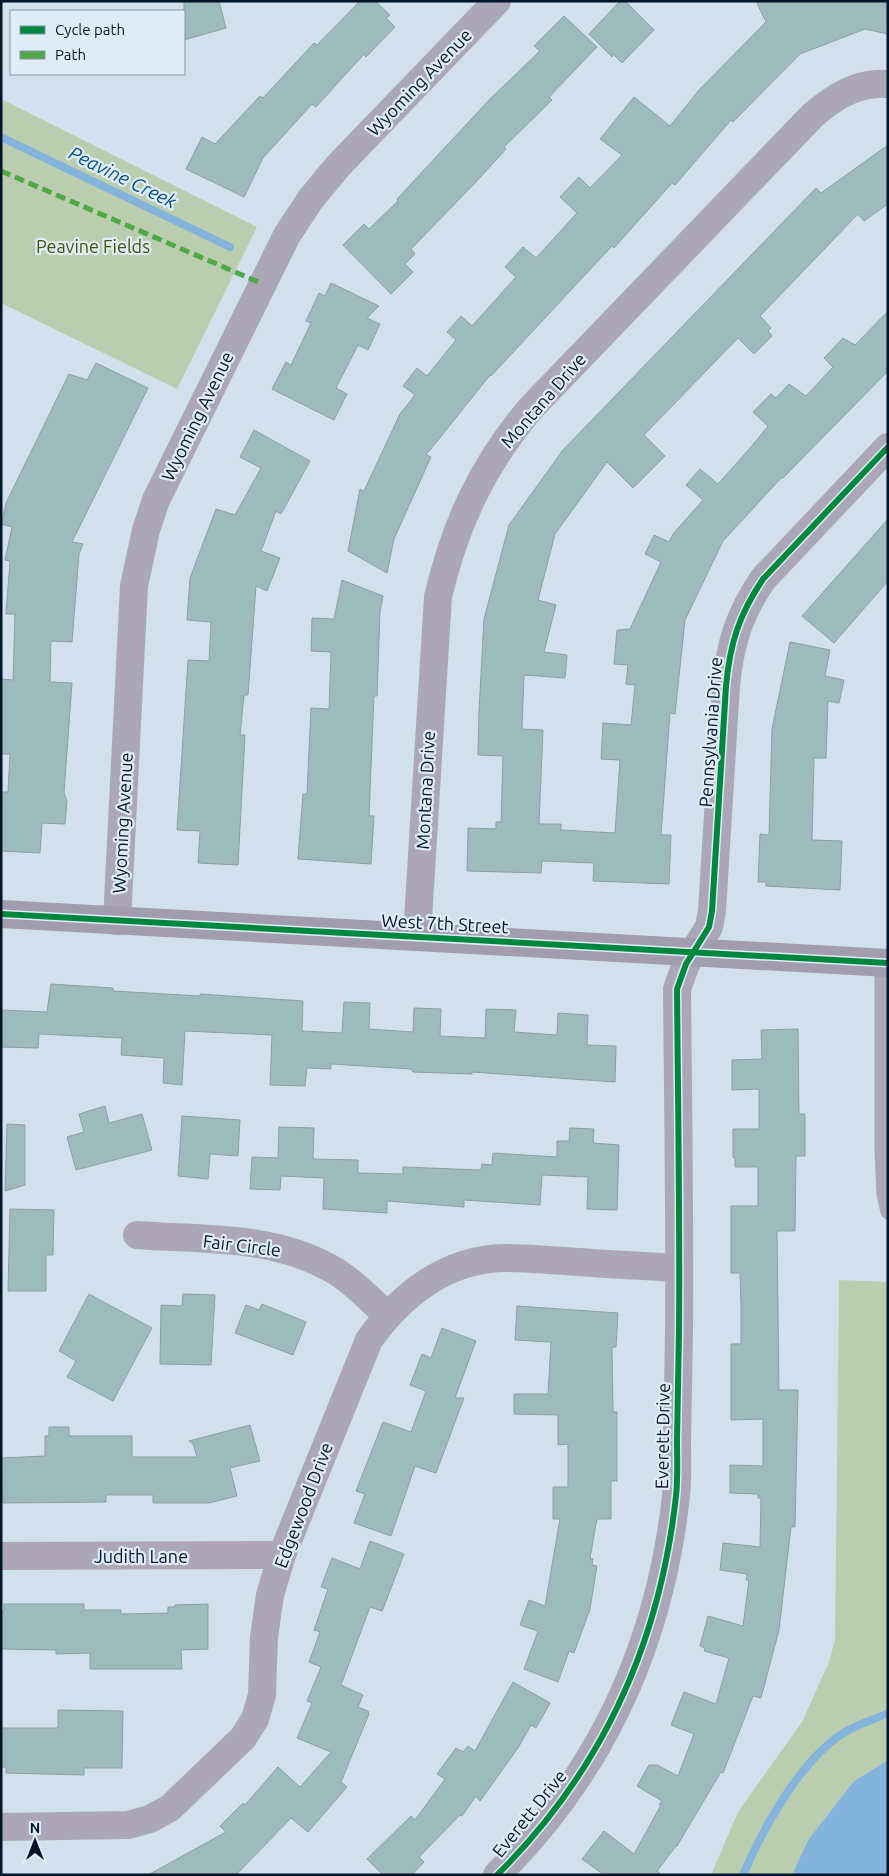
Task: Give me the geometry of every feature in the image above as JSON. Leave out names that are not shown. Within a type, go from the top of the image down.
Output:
[{"type":"main road","name":"West 7th Street","points":[[1,914],[885,963]]},
{"type":"street","name":"Wyoming Avenue","points":[[117,921],[134,586],[146,530],[156,500],[287,235],[310,200],[338,166],[497,1]]},
{"type":"street","name":"Montana Drive","points":[[416,936],[438,597],[446,564],[472,494],[510,433],[531,408],[813,115],[833,98],[853,89],[876,84],[888,84]]},
{"type":"street","name":"Pennsylvania Drive","points":[[694,952],[709,927],[712,911],[726,686],[729,657],[736,628],[747,602],[763,578],[888,447]]},
{"type":"street","name":"Everett Drive","points":[[497,1875],[548,1819],[581,1774],[611,1722],[634,1672],[654,1616],[668,1555],[676,1494],[680,1268],[678,989],[681,976],[694,952]]},
{"type":"street","name":"Fair Circle","points":[[137,1235],[266,1244],[300,1253],[330,1268],[387,1315]]},
{"type":"street","name":"Edgewood Drive","points":[[1,1827],[128,1825],[150,1820],[170,1808],[243,1738],[255,1719],[262,1695],[266,1620],[270,1594],[282,1556],[369,1340],[387,1315],[414,1289],[443,1273],[471,1263],[503,1258],[680,1268]]},
{"type":"street","name":"Judith Lane","points":[[1,1556],[282,1556]]},
{"type":"lane","points":[[885,963],[882,1152],[884,1194],[888,1212]]},
{"type":"green space","name":"Peavine Fields","points":[[1,99],[257,227],[177,389],[1,303]]},
{"type":"green space","points":[[839,1280],[888,1282],[888,1760],[854,1781],[808,1840],[792,1875],[711,1875],[738,1812],[802,1722],[829,1662],[835,1640]]},
{"type":"water","points":[[888,1760],[888,1875],[792,1875],[808,1840],[854,1781]]},
{"type":"building","points":[[184,1],[219,1],[226,28],[185,40]]},
{"type":"building","points":[[360,1],[375,1],[390,15],[386,18],[395,27],[366,57],[364,54],[316,107],[312,104],[263,158],[244,197],[186,169],[202,137],[215,144],[260,96],[263,98],[314,43],[317,45]]},
{"type":"building","points":[[620,1],[625,1],[654,30],[622,63],[613,54],[612,57],[589,34]]},
{"type":"building","points":[[756,1],[888,1],[888,34],[865,29],[800,54],[733,122],[731,120],[675,185],[672,183],[614,248],[612,246],[490,375],[426,455],[431,457],[394,539],[387,573],[348,551],[360,489],[364,491],[400,414],[415,395],[403,386],[417,368],[427,376],[456,340],[447,332],[461,316],[472,326],[516,277],[505,267],[523,247],[536,258],[577,213],[560,197],[579,177],[590,188],[622,155],[600,139],[634,97],[670,126],[700,89],[766,22]]},
{"type":"building","points":[[564,16],[597,47],[549,97],[552,100],[504,147],[506,149],[411,249],[415,254],[405,264],[413,272],[391,294],[343,245],[364,224],[369,229],[398,201],[397,199],[490,99],[540,51],[534,46]]},
{"type":"building","points":[[888,145],[888,204],[864,221],[858,214],[760,316],[771,328],[768,331],[772,336],[754,354],[738,338],[644,435],[665,456],[633,488],[607,462],[555,534],[538,600],[556,605],[544,652],[567,655],[565,678],[524,675],[522,729],[543,730],[539,824],[561,824],[561,830],[615,833],[620,760],[601,759],[603,723],[631,725],[635,685],[626,684],[628,665],[614,664],[617,630],[630,629],[661,562],[645,554],[654,535],[669,542],[673,534],[703,500],[686,485],[700,469],[718,484],[751,447],[768,426],[753,412],[771,394],[776,398],[789,384],[806,396],[833,367],[824,358],[843,338],[855,345],[888,311],[888,371],[782,477],[723,541],[685,620],[675,714],[670,713],[661,835],[671,835],[669,884],[593,881],[594,863],[542,861],[541,873],[467,871],[468,828],[496,829],[496,822],[501,822],[503,756],[478,755],[479,711],[484,619],[509,525],[563,450],[816,188],[821,193]]},
{"type":"building","points":[[331,283],[379,306],[367,318],[380,324],[368,350],[358,345],[336,388],[347,394],[334,420],[272,389],[286,362],[291,365],[311,323],[306,321],[319,293],[325,296]]},
{"type":"building","points":[[96,363],[148,388],[72,542],[83,544],[79,554],[72,642],[51,641],[50,682],[72,683],[64,793],[67,801],[65,824],[42,823],[40,853],[1,851],[2,792],[8,792],[10,754],[1,754],[1,679],[13,680],[15,614],[6,614],[10,561],[5,560],[12,527],[1,524],[6,503],[69,374],[87,380]]},
{"type":"building","points":[[254,430],[310,461],[281,514],[276,511],[261,551],[280,558],[267,591],[256,586],[248,695],[244,695],[240,735],[245,735],[238,865],[198,863],[200,831],[177,830],[188,660],[209,661],[211,622],[187,620],[190,578],[216,509],[235,515],[261,468],[240,457]]},
{"type":"building","points":[[888,519],[888,581],[834,643],[802,616]]},
{"type":"building","points":[[342,580],[383,596],[380,612],[377,696],[374,696],[369,816],[374,816],[371,864],[298,859],[303,794],[307,794],[311,708],[329,709],[331,652],[311,651],[312,618],[334,619]]},
{"type":"building","points":[[790,642],[830,650],[825,676],[844,680],[839,703],[828,701],[826,758],[814,758],[812,840],[842,841],[840,890],[766,886],[766,882],[758,882],[760,834],[769,835],[772,729]]},
{"type":"building","points":[[51,984],[113,988],[113,991],[200,996],[200,994],[303,1001],[302,1031],[342,1033],[344,1002],[370,1003],[369,1029],[413,1032],[414,1008],[441,1009],[440,1036],[485,1038],[486,1009],[516,1010],[514,1032],[557,1035],[558,1013],[588,1015],[587,1045],[616,1046],[615,1082],[472,1072],[472,1074],[413,1072],[411,1069],[331,1064],[331,1069],[307,1068],[305,1086],[270,1085],[272,1035],[185,1031],[182,1085],[163,1083],[164,1058],[121,1055],[122,1038],[39,1034],[38,1048],[1,1047],[1,1010],[47,1012]]},
{"type":"building","points":[[798,1029],[799,1114],[805,1114],[805,1156],[796,1156],[795,1231],[777,1231],[779,1390],[798,1390],[795,1527],[791,1527],[779,1630],[761,1698],[753,1696],[723,1773],[721,1772],[677,1846],[657,1871],[662,1875],[604,1875],[582,1859],[604,1831],[634,1854],[662,1801],[637,1786],[649,1765],[657,1765],[678,1776],[694,1734],[671,1725],[684,1692],[716,1704],[729,1658],[704,1651],[705,1648],[700,1646],[708,1616],[743,1626],[749,1580],[746,1580],[747,1574],[720,1570],[723,1543],[760,1547],[761,1498],[758,1498],[758,1494],[730,1493],[730,1465],[763,1466],[763,1419],[731,1420],[731,1344],[741,1344],[741,1304],[740,1273],[731,1273],[731,1206],[758,1206],[758,1167],[735,1167],[735,1158],[733,1158],[733,1129],[759,1129],[759,1089],[732,1090],[732,1060],[762,1059],[761,1030]]},
{"type":"building","points":[[105,1106],[109,1123],[142,1114],[152,1150],[76,1170],[67,1137],[84,1132],[79,1114]]},
{"type":"building","points":[[182,1116],[240,1120],[238,1156],[210,1154],[208,1179],[178,1176]]},
{"type":"building","points":[[7,1124],[25,1125],[25,1185],[5,1191]]},
{"type":"building","points":[[279,1127],[314,1128],[313,1159],[358,1160],[358,1173],[403,1174],[403,1167],[481,1170],[482,1164],[492,1165],[493,1153],[557,1157],[557,1141],[569,1141],[570,1128],[594,1129],[593,1143],[619,1145],[617,1210],[587,1209],[588,1177],[542,1175],[540,1205],[464,1200],[464,1207],[387,1201],[387,1213],[323,1209],[324,1178],[281,1176],[280,1190],[250,1189],[252,1157],[278,1158]]},
{"type":"building","points":[[10,1209],[54,1210],[53,1255],[46,1255],[46,1291],[8,1291]]},
{"type":"building","points":[[89,1294],[152,1328],[113,1401],[67,1377],[76,1361],[59,1351]]},
{"type":"building","points":[[183,1294],[215,1295],[211,1365],[160,1364],[161,1305],[182,1306]]},
{"type":"building","points":[[262,1304],[306,1322],[293,1355],[235,1333],[246,1305],[259,1310]]},
{"type":"building","points":[[517,1306],[618,1313],[616,1347],[612,1347],[613,1412],[617,1412],[617,1481],[611,1481],[611,1519],[597,1519],[590,1558],[593,1559],[592,1565],[597,1566],[590,1609],[574,1653],[569,1651],[558,1682],[524,1669],[538,1631],[520,1625],[529,1600],[545,1606],[560,1519],[553,1519],[553,1487],[568,1487],[568,1444],[558,1445],[558,1415],[514,1414],[514,1394],[548,1394],[551,1342],[515,1340]]},
{"type":"building","points":[[442,1328],[476,1341],[455,1398],[464,1398],[436,1473],[415,1466],[391,1536],[354,1523],[365,1494],[356,1491],[383,1422],[411,1432],[426,1391],[410,1385],[422,1354],[431,1358]]},
{"type":"building","points":[[250,1425],[260,1461],[230,1468],[237,1496],[209,1503],[153,1503],[153,1495],[106,1495],[106,1502],[3,1503],[1,1458],[45,1456],[45,1436],[49,1436],[49,1427],[69,1427],[69,1436],[132,1436],[132,1457],[197,1457],[193,1444],[189,1441]]},
{"type":"building","points":[[370,1541],[404,1554],[382,1611],[370,1607],[341,1685],[363,1695],[358,1707],[368,1711],[369,1714],[341,1782],[347,1787],[308,1832],[291,1818],[236,1875],[148,1875],[226,1832],[220,1826],[243,1803],[245,1805],[278,1767],[300,1787],[331,1752],[297,1738],[312,1703],[307,1701],[321,1667],[309,1662],[320,1632],[314,1630],[328,1589],[321,1587],[332,1558],[360,1569]]},
{"type":"building","points":[[4,1604],[84,1604],[84,1610],[121,1610],[121,1614],[168,1613],[168,1607],[175,1607],[175,1605],[208,1604],[208,1649],[181,1650],[182,1669],[90,1669],[90,1653],[56,1654],[56,1650],[1,1649],[1,1611],[4,1611]]},
{"type":"building","points":[[513,1682],[550,1703],[536,1728],[531,1725],[518,1748],[480,1801],[476,1796],[462,1816],[460,1815],[419,1857],[424,1862],[412,1875],[383,1875],[367,1859],[411,1816],[415,1820],[445,1779],[437,1774],[456,1748],[463,1752],[468,1746],[475,1751]]},
{"type":"building","points":[[58,1710],[123,1711],[122,1768],[84,1768],[84,1775],[6,1773],[6,1767],[1,1767],[1,1728],[58,1728]]},
{"type":"waterway","name":"Peavine Creek","points":[[1,137],[230,247]]},
{"type":"waterway","points":[[743,1875],[772,1816],[813,1759],[845,1732],[888,1713]]},
{"type":"marked path","points":[[1,171],[263,284]]},
{"type":"cycle path","points":[[497,1875],[534,1835],[567,1792],[596,1748],[620,1701],[640,1653],[656,1602],[668,1550],[676,1496],[677,1475],[679,1332],[677,989],[686,964],[709,927],[712,911],[726,686],[733,643],[742,617],[763,579],[888,447]]},
{"type":"cycle path","points":[[1,914],[888,963]]}]
